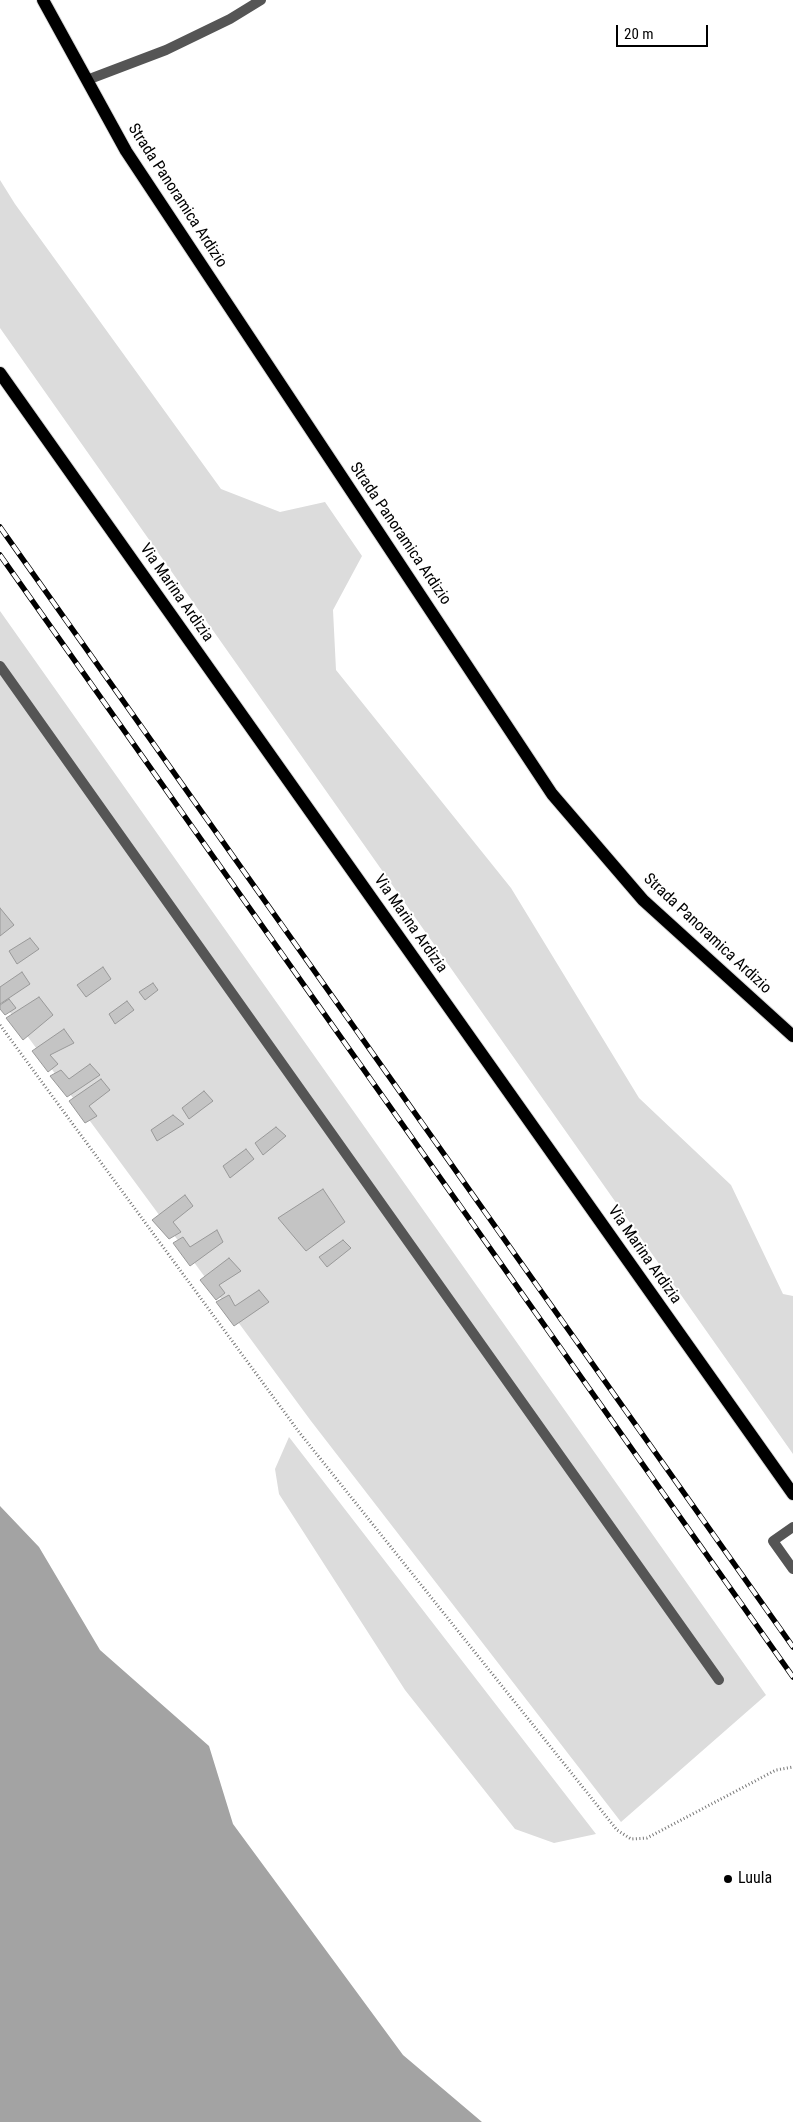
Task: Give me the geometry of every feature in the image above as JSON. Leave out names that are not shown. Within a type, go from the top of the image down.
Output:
[{"type":"main road","name":"Strada Panoramica Ardizio","points":[[43,0],[126,151],[552,794],[644,900],[793,1036]]},
{"type":"main road","name":"Via Marina Ardizia","points":[[0,373],[793,1494]]},
{"type":"lane","points":[[87,80],[166,50],[230,19],[260,0]]},
{"type":"lane","points":[[0,666],[719,1680]]},
{"type":"lane","points":[[793,1527],[773,1541],[793,1569]]},
{"type":"path","points":[[0,1025],[299,1432],[618,1830],[631,1839],[647,1838],[776,1770],[793,1766]]},
{"type":"shaded area","points":[[0,180],[15,204],[221,489],[280,512],[325,502],[362,556],[333,610],[336,670],[511,888],[639,1098],[731,1185],[783,1294],[793,1296],[793,1454],[0,328]]},
{"type":"shaded area","points":[[0,611],[766,1695],[621,1822],[311,1421],[0,999]]},
{"type":"shaded area","points":[[289,1437],[596,1834],[554,1843],[515,1829],[405,1690],[279,1494],[275,1469]]},
{"type":"shaded area","points":[[0,1506],[39,1547],[100,1650],[209,1746],[233,1824],[403,2055],[482,2122],[0,2122]]},
{"type":"building","points":[[0,908],[14,925],[0,936]]},
{"type":"building","points":[[30,938],[39,949],[17,964],[9,951]]},
{"type":"building","points":[[103,967],[111,979],[86,997],[77,985]]},
{"type":"building","points":[[22,972],[30,984],[0,1004],[0,987]]},
{"type":"building","points":[[153,983],[158,990],[145,1000],[139,992]]},
{"type":"building","points":[[39,997],[53,1015],[23,1040],[6,1018]]},
{"type":"building","points":[[9,999],[16,1008],[5,1015],[0,1009],[0,1005]]},
{"type":"building","points":[[127,1001],[134,1010],[115,1024],[109,1014]]},
{"type":"building","points":[[64,1029],[74,1043],[50,1055],[58,1064],[48,1072],[32,1051]]},
{"type":"building","points":[[90,1064],[100,1075],[67,1097],[50,1076],[61,1070],[69,1079]]},
{"type":"building","points":[[101,1079],[110,1090],[89,1106],[97,1116],[85,1123],[69,1101]]},
{"type":"building","points":[[204,1091],[213,1101],[189,1119],[182,1108]]},
{"type":"building","points":[[173,1115],[184,1124],[157,1141],[151,1130]]},
{"type":"building","points":[[276,1127],[286,1136],[263,1155],[255,1143]]},
{"type":"building","points":[[246,1149],[254,1159],[230,1178],[223,1166]]},
{"type":"building","points":[[323,1189],[345,1222],[306,1251],[278,1218]]},
{"type":"building","points":[[185,1195],[193,1206],[173,1222],[181,1232],[169,1239],[152,1220]]},
{"type":"building","points":[[217,1230],[223,1242],[190,1266],[173,1243],[183,1237],[190,1247]]},
{"type":"building","points":[[343,1240],[351,1248],[327,1267],[319,1257]]},
{"type":"building","points":[[229,1258],[241,1271],[219,1285],[225,1293],[216,1300],[200,1280]]},
{"type":"building","points":[[259,1290],[269,1302],[234,1326],[216,1302],[229,1295],[235,1306]]},
{"type":"railway","points":[[0,527],[793,1647]]},
{"type":"railway","points":[[0,555],[793,1677]]},
{"type":"place","name":"Luula","points":[[728,1879]]}]
